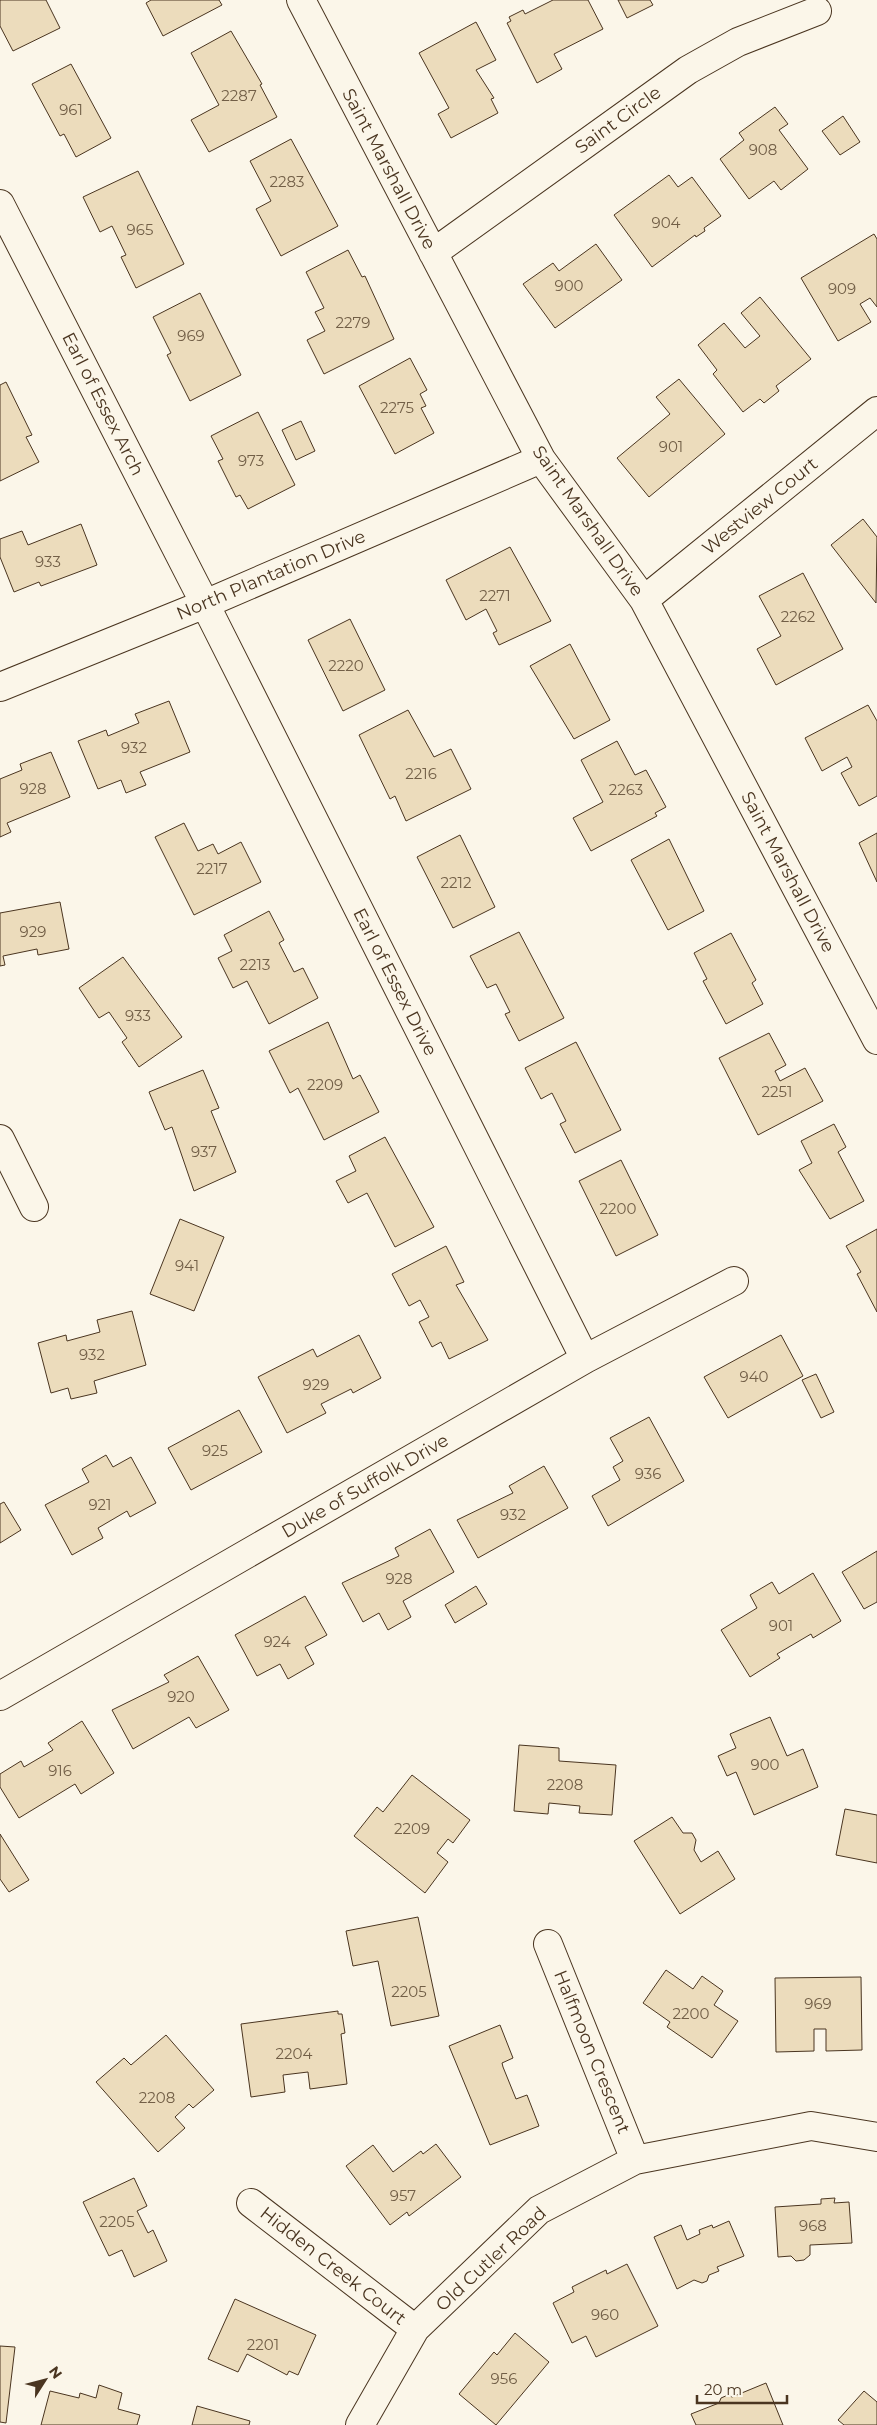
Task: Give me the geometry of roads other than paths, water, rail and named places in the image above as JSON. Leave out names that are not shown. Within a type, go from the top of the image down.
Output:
[{"type":"street","name":"Saint Marshall Drive","points":[[301,0],[541,459],[644,600],[877,1040]]},
{"type":"street","name":"Saint Circle","points":[[433,253],[688,70],[738,42],[817,11]]},
{"type":"street","name":"Earl of Essex Arch","points":[[0,204],[206,604]]},
{"type":"street","name":"Westview Court","points":[[644,600],[877,412]]},
{"type":"street","name":"North Plantation Drive","points":[[0,687],[206,604],[541,459]]},
{"type":"street","name":"Earl of Essex Drive","points":[[206,604],[585,1359]]},
{"type":"street","points":[[0,1139],[34,1207]]},
{"type":"street","name":"Duke of Suffolk Drive","points":[[0,1696],[585,1359],[734,1281]]},
{"type":"street","name":"Halfmoon Crescent","points":[[548,1944],[635,2160]]},
{"type":"street","name":"Old Cutler Road","points":[[360,2425],[415,2329],[539,2210],[635,2160],[812,2126],[877,2137]]},
{"type":"street","name":"Hidden Creek Court","points":[[251,2203],[415,2329]]}]
